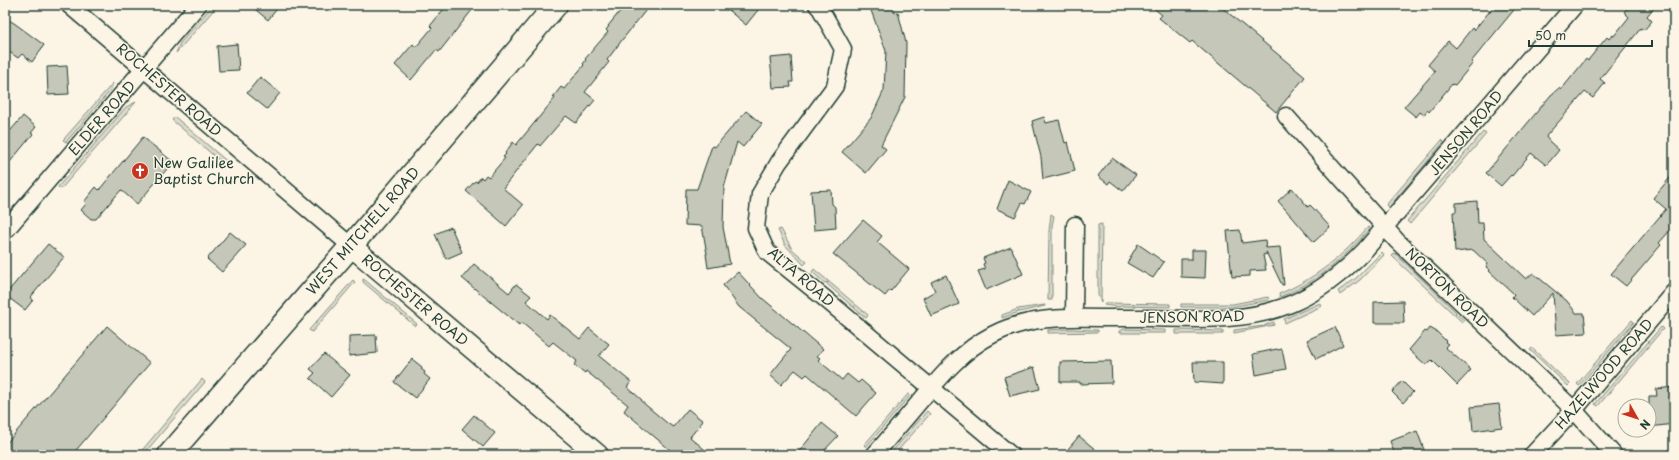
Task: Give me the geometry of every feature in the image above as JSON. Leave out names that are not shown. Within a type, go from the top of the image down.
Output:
[{"type":"main road","name":"WEST MITCHELL ROAD","points":[[168,455],[351,246],[556,5]]},
{"type":"street","name":"ROCHESTER ROAD","points":[[69,5],[598,455]]},
{"type":"street","name":"ELDER ROAD","points":[[5,231],[198,5]]},
{"type":"street","name":"ALTA ROAD","points":[[816,5],[820,8],[843,49],[835,86],[779,162],[760,194],[756,228],[767,252],[820,294],[1010,455]]},
{"type":"street","name":"JENSON ROAD","points":[[874,455],[953,363],[992,335],[1024,323],[1074,317],[1228,318],[1254,315],[1275,309],[1305,297],[1339,276],[1356,260],[1385,228],[1575,5]]},
{"type":"street","name":"NORTON ROAD","points":[[1286,116],[1333,167],[1385,228],[1574,410],[1614,455]]},
{"type":"street","points":[[1074,317],[1075,225]]},
{"type":"street","name":"HAZELWOOD ROAD","points":[[1532,455],[1574,410],[1674,292]]},
{"type":"shaded area","points":[[213,5],[218,5],[176,53],[180,43]]},
{"type":"shaded area","points":[[113,83],[110,91],[66,142],[63,140]]},
{"type":"shaded area","points":[[136,102],[61,189],[58,187],[126,107]]},
{"type":"shaded area","points":[[175,117],[230,164],[227,167],[172,120]]},
{"type":"shaded area","points":[[1483,132],[1486,134],[1410,224],[1407,221]]},
{"type":"shaded area","points":[[1442,140],[1444,142],[1388,207],[1386,205]]},
{"type":"shaded area","points":[[1051,214],[1054,216],[1052,226],[1052,300],[1048,300],[1049,231]]},
{"type":"shaded area","points":[[1102,224],[1101,302],[1098,295],[1098,225]]},
{"type":"shaded area","points":[[1368,227],[1370,228],[1360,240],[1330,268],[1307,284],[1280,297],[1279,294],[1305,281],[1328,266],[1349,248]]},
{"type":"shaded area","points":[[781,229],[792,249],[807,262],[804,265],[785,245],[778,230]]},
{"type":"shaded area","points":[[1382,252],[1384,255],[1360,280],[1340,295],[1338,291],[1355,279]]},
{"type":"shaded area","points":[[1395,253],[1456,312],[1455,314],[1465,321],[1463,323],[1392,256]]},
{"type":"shaded area","points":[[814,269],[868,315],[866,318],[854,308],[855,306],[853,307],[827,284],[828,282],[825,283],[812,272]]},
{"type":"shaded area","points":[[363,279],[417,324],[415,326],[363,282]]},
{"type":"shaded area","points":[[353,280],[355,282],[312,332],[309,330]]},
{"type":"shaded area","points":[[1268,297],[1269,300],[1231,307],[1181,307],[1181,304],[1233,304]]},
{"type":"shaded area","points":[[1105,303],[1170,304],[1170,307],[1119,307],[1104,305]]},
{"type":"shaded area","points":[[1320,303],[1322,306],[1285,323],[1284,319]]},
{"type":"shaded area","points":[[1045,305],[1020,312],[1018,311],[1019,312],[1002,318],[1002,315],[1018,309]]},
{"type":"shaded area","points":[[1632,320],[1634,322],[1579,386],[1577,384]]},
{"type":"shaded area","points":[[1274,322],[1274,325],[1264,327],[1265,325]]},
{"type":"shaded area","points":[[1264,327],[1234,333],[1234,330]]},
{"type":"shaded area","points":[[1661,327],[1663,329],[1598,406],[1595,404]]},
{"type":"shaded area","points":[[1124,329],[1165,330],[1165,333],[1119,333],[1119,331]]},
{"type":"shaded area","points":[[1048,330],[1098,330],[1098,332],[1048,333]]},
{"type":"shaded area","points":[[1176,330],[1223,331],[1223,334],[1176,334]]},
{"type":"shaded area","points":[[1532,348],[1570,384],[1568,386],[1530,350]]},
{"type":"shaded area","points":[[202,379],[205,382],[143,455],[138,455]]},
{"type":"shaded area","points":[[908,394],[910,395],[909,397],[866,447],[864,445]]},
{"type":"shaded area","points":[[927,411],[930,414],[894,455],[889,455]]},
{"type":"building","points":[[250,5],[280,5],[268,20]]},
{"type":"building","points":[[447,5],[476,5],[439,52],[436,50],[411,80],[395,65],[413,44],[416,47],[432,28],[430,26]]},
{"type":"building","points":[[625,5],[650,5],[607,60],[609,62],[585,92],[595,100],[576,123],[566,116],[540,146],[538,144],[503,188],[523,205],[506,226],[466,191],[481,177],[483,179],[486,175],[489,177],[505,158],[503,157],[506,154],[505,153],[513,142],[516,145],[555,98],[553,97],[561,87],[564,89],[584,65],[585,59],[608,32],[606,30],[608,26]]},
{"type":"building","points":[[722,5],[762,5],[746,25]]},
{"type":"building","points":[[869,5],[892,5],[895,13],[898,12],[906,43],[905,97],[881,145],[886,149],[866,173],[842,152],[871,118],[884,90],[886,51]]},
{"type":"building","points":[[1150,5],[1219,5],[1305,77],[1276,112],[1192,41],[1190,43],[1159,18],[1162,15]]},
{"type":"building","points":[[1495,5],[1518,5],[1471,62],[1473,63],[1455,85],[1452,84],[1429,112],[1427,110],[1424,115],[1420,112],[1416,117],[1404,107],[1435,71],[1428,65],[1448,41],[1456,48],[1472,28],[1474,30]]},
{"type":"building","points":[[1630,5],[1656,5],[1647,16],[1652,21],[1644,30],[1641,28],[1600,79],[1605,83],[1593,98],[1585,92],[1547,135],[1546,137],[1550,142],[1559,150],[1550,161],[1546,165],[1531,153],[1512,176],[1511,175],[1501,186],[1486,173],[1551,95],[1559,88],[1561,90],[1586,59],[1588,61],[1607,37],[1609,39],[1612,35],[1614,36],[1629,17],[1624,12]]},
{"type":"building","points":[[5,18],[44,45],[32,62],[22,54],[18,58],[5,49]]},
{"type":"building","points":[[237,44],[239,70],[219,71],[217,46]]},
{"type":"building","points":[[791,56],[793,82],[790,82],[791,87],[773,88],[770,58]]},
{"type":"building","points":[[67,66],[69,94],[48,95],[47,67]]},
{"type":"building","points":[[260,77],[280,93],[267,109],[247,93]]},
{"type":"building","points":[[746,111],[762,124],[743,147],[737,142],[724,188],[723,227],[730,264],[708,268],[702,226],[685,225],[686,189],[697,189],[712,146],[715,147]]},
{"type":"building","points":[[23,116],[36,127],[31,133],[33,134],[5,168],[5,137]]},
{"type":"building","points":[[1044,117],[1046,123],[1059,120],[1065,143],[1068,142],[1075,171],[1043,179],[1041,157],[1032,121]]},
{"type":"building","name":"New Galilee Baptist Church","points":[[143,137],[173,162],[137,204],[121,190],[96,219],[91,219],[81,210],[86,204],[84,202],[96,187],[99,190]]},
{"type":"building","points":[[1112,158],[1136,175],[1123,191],[1110,181],[1108,184],[1098,176]]},
{"type":"building","points":[[1674,173],[1674,226],[1659,243],[1661,245],[1626,286],[1611,274],[1666,209],[1653,198]]},
{"type":"building","points":[[1008,180],[1031,192],[1025,204],[1022,203],[1015,217],[997,209]]},
{"type":"building","points":[[1292,188],[1308,207],[1310,205],[1330,227],[1314,242],[1278,201]]},
{"type":"building","points":[[831,190],[832,204],[835,207],[836,228],[814,230],[811,191]]},
{"type":"building","points":[[1477,201],[1478,223],[1483,223],[1484,239],[1526,279],[1533,273],[1567,301],[1576,313],[1584,313],[1586,333],[1556,335],[1553,293],[1532,316],[1512,297],[1514,294],[1489,271],[1490,270],[1486,267],[1488,264],[1473,250],[1455,252],[1453,212],[1456,212],[1456,203]]},
{"type":"building","points":[[863,220],[882,236],[877,242],[909,269],[885,296],[833,254]]},
{"type":"building","points":[[451,227],[462,252],[446,259],[435,234]]},
{"type":"building","points":[[1240,230],[1242,243],[1265,240],[1266,248],[1280,247],[1284,285],[1282,285],[1267,254],[1263,255],[1266,270],[1250,271],[1250,276],[1232,277],[1227,231]]},
{"type":"building","points":[[230,232],[246,245],[222,272],[207,259]]},
{"type":"building","points":[[48,244],[64,257],[30,298],[33,300],[25,310],[5,295]]},
{"type":"building","points":[[1138,244],[1164,262],[1153,278],[1127,263]]},
{"type":"building","points":[[1011,247],[1023,274],[986,290],[978,271],[985,269],[983,258]]},
{"type":"building","points":[[1192,250],[1206,250],[1205,278],[1181,277],[1181,259],[1192,259]]},
{"type":"building","points":[[474,264],[509,293],[516,284],[531,296],[526,301],[547,319],[550,315],[580,339],[589,328],[609,344],[599,356],[631,382],[627,387],[667,423],[673,427],[688,409],[703,421],[690,437],[711,455],[676,455],[624,411],[628,405],[586,371],[585,373],[574,365],[577,361],[553,342],[549,346],[521,322],[519,325],[462,278]]},
{"type":"building","points":[[738,272],[762,298],[823,349],[817,356],[820,358],[818,360],[842,380],[847,374],[858,383],[861,380],[876,393],[856,416],[807,374],[804,377],[795,370],[781,385],[770,375],[791,349],[739,307],[723,285]]},
{"type":"building","points":[[946,275],[959,304],[931,316],[923,298],[935,291],[931,282]]},
{"type":"building","points":[[1403,301],[1404,323],[1374,323],[1374,302]]},
{"type":"building","points":[[107,326],[150,363],[72,455],[5,455],[5,445]]},
{"type":"building","points":[[1335,327],[1343,345],[1316,359],[1307,340]]},
{"type":"building","points":[[1430,328],[1437,332],[1446,341],[1445,342],[1448,344],[1445,347],[1471,370],[1457,385],[1432,360],[1426,365],[1409,350],[1425,331],[1427,332]]},
{"type":"building","points":[[376,335],[377,353],[349,356],[349,336]]},
{"type":"building","points":[[1282,349],[1286,369],[1256,375],[1253,354]]},
{"type":"building","points":[[324,354],[350,375],[331,397],[310,378],[315,373],[310,369]]},
{"type":"building","points":[[412,359],[422,367],[421,369],[425,372],[424,374],[430,379],[415,398],[394,382]]},
{"type":"building","points":[[1111,361],[1112,383],[1080,384],[1080,382],[1060,382],[1060,362]]},
{"type":"building","points":[[1193,362],[1223,362],[1223,384],[1194,382]]},
{"type":"building","points":[[1034,367],[1040,389],[1010,396],[1004,377]]},
{"type":"building","points":[[1402,381],[1413,392],[1403,403],[1392,392]]},
{"type":"building","points":[[1674,387],[1674,424],[1657,426],[1657,398],[1649,398],[1649,396],[1657,396],[1656,389]]},
{"type":"building","points":[[1499,404],[1502,427],[1473,431],[1471,407]]},
{"type":"building","points":[[474,415],[495,433],[483,447],[462,429]]},
{"type":"building","points":[[822,423],[838,436],[820,455],[796,455]]},
{"type":"building","points":[[1417,431],[1426,455],[1395,455],[1390,441]]},
{"type":"building","points":[[1079,436],[1102,455],[1063,455]]},
{"type":"place","name":"New Galilee Baptist Church","points":[[140,171]]}]
